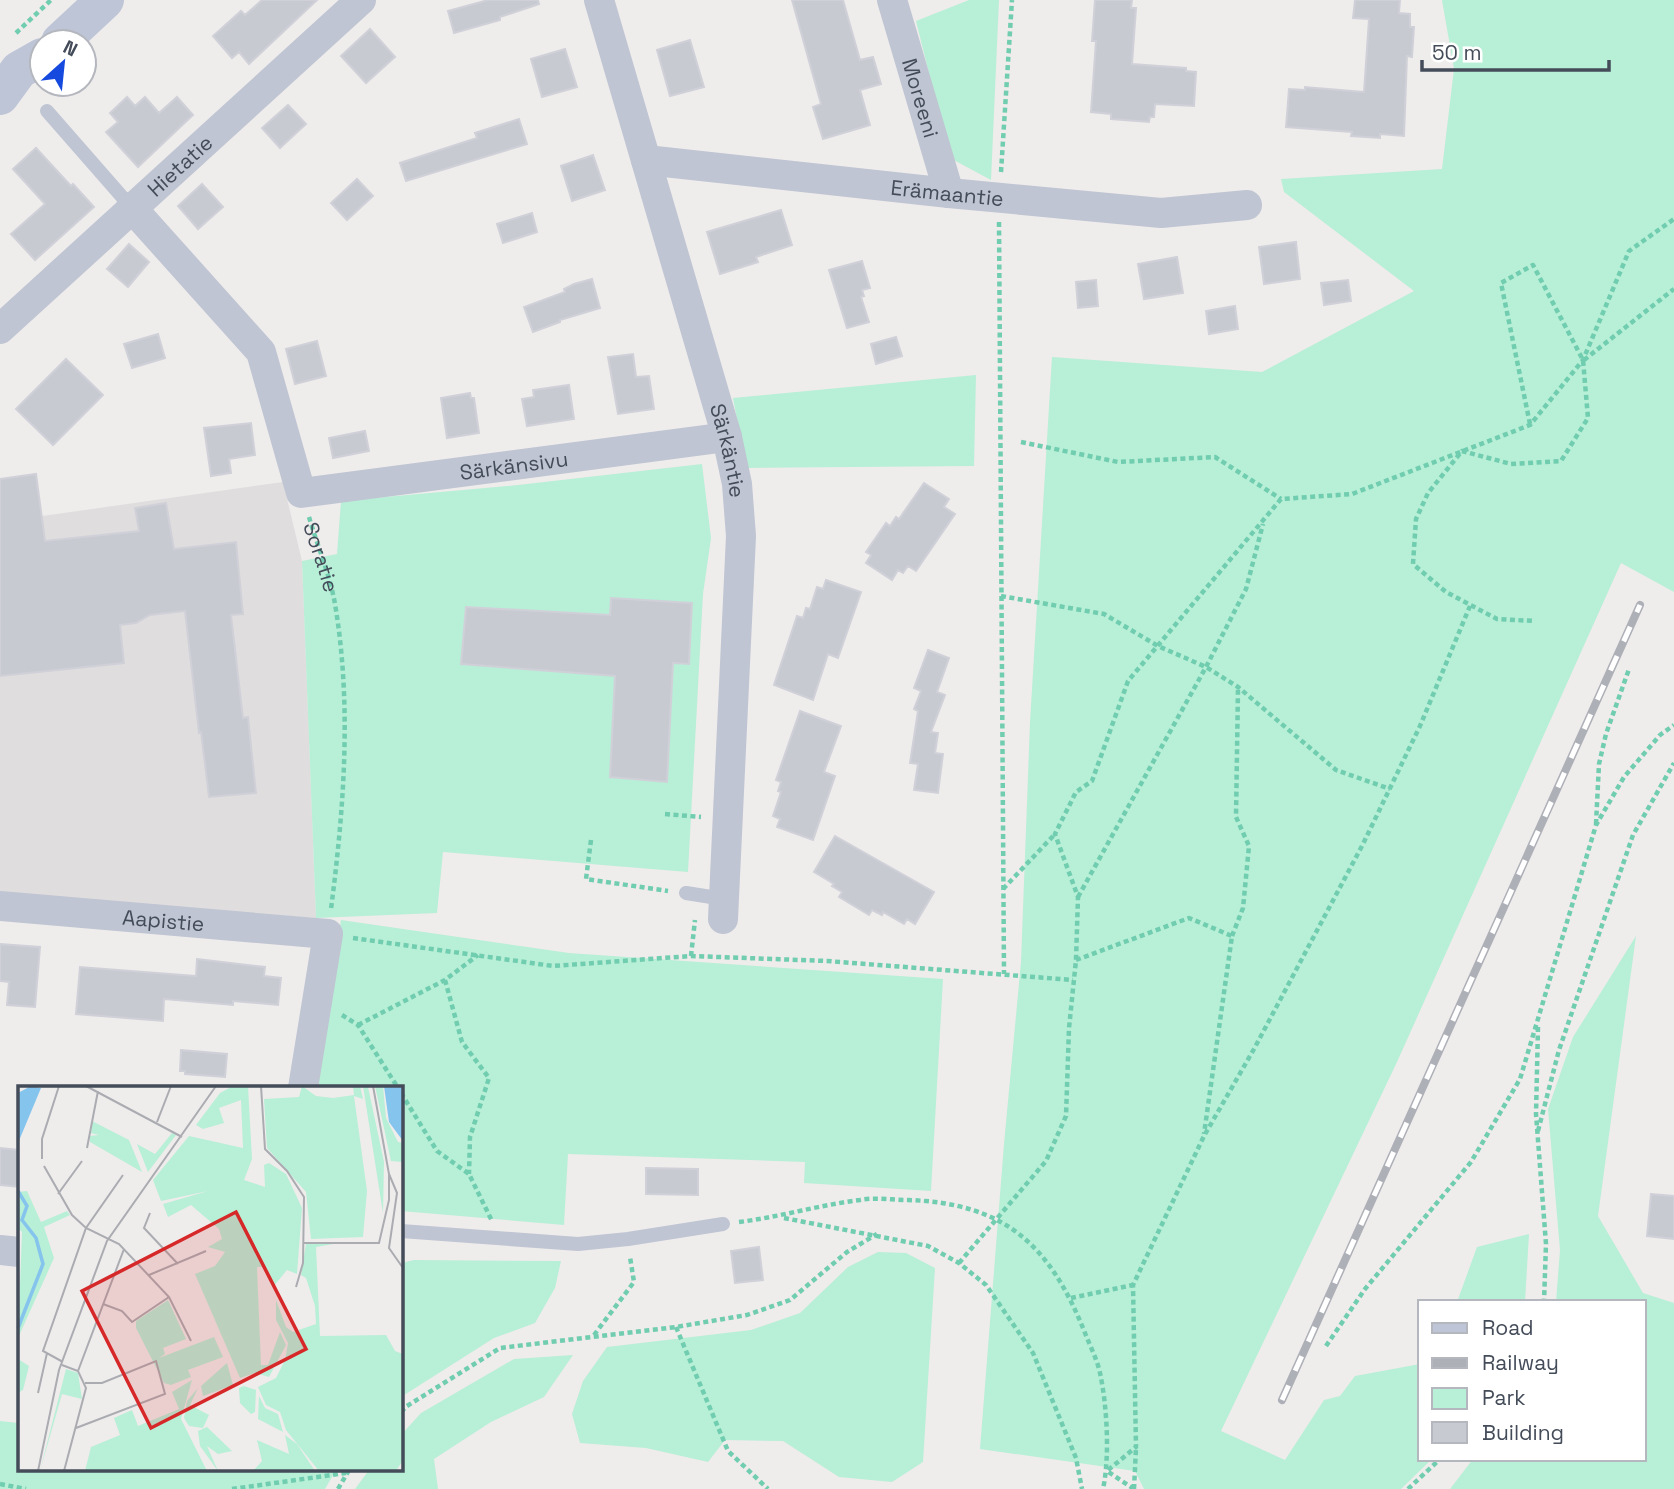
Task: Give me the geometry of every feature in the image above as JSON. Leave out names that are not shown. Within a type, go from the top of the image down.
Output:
[{"type":"main road","points":[[75,28],[106,0]]},
{"type":"main road","points":[[0,97],[28,79]]},
{"type":"street","name":"Hietatie","points":[[0,329],[360,0]]},
{"type":"street","name":"Särkäntie","points":[[599,0],[727,437],[737,484],[741,536],[723,909]]},
{"type":"street","name":"Moreeni","points":[[892,0],[949,193]]},
{"type":"street","name":"Erämaantie","points":[[646,160],[1161,213],[1247,205]]},
{"type":"street","points":[[131,208],[261,352],[301,493]]},
{"type":"street","name":"Särkänsivu","points":[[301,493],[727,437]]},
{"type":"street","name":"Aapistie","points":[[0,906],[328,934]]},
{"type":"street","points":[[303,1086],[328,934]]},
{"type":"street","points":[[0,1250],[18,1252]]},
{"type":"lane","points":[[47,111],[131,208]]},
{"type":"lane","points":[[687,894],[723,909]]},
{"type":"lane","points":[[402,1231],[578,1244],[723,1224]]},
{"type":"path","points":[[9,40],[51,0]]},
{"type":"path","points":[[1004,974],[999,198],[1012,0]]},
{"type":"path","points":[[1583,360],[1629,251],[1674,219]]},
{"type":"path","points":[[1462,451],[1511,464],[1561,461],[1588,418],[1583,360],[1533,265],[1501,283],[1530,425]]},
{"type":"path","points":[[1021,442],[1118,462],[1215,457],[1282,499],[1352,494],[1530,425],[1583,360],[1674,289]]},
{"type":"path","points":[[1462,451],[1428,493],[1416,519],[1413,564],[1446,592],[1497,620],[1535,621]]},
{"type":"path","name":"Soratie","points":[[301,493],[335,602],[341,660],[344,722],[342,821],[328,934]]},
{"type":"path","points":[[1003,889],[1055,835],[1076,792],[1092,781],[1128,681],[1282,499]]},
{"type":"path","points":[[1078,897],[1206,667],[1246,589],[1264,520]]},
{"type":"path","points":[[1001,596],[1104,614],[1158,646],[1206,667],[1238,687],[1336,770],[1390,789]]},
{"type":"path","points":[[1134,1489],[1136,1447],[1133,1285],[1204,1136],[1254,1049],[1363,844],[1420,726],[1470,606]]},
{"type":"path","points":[[1596,825],[1599,764],[1606,734],[1629,669]]},
{"type":"path","points":[[1204,1136],[1232,936],[1243,908],[1249,846],[1236,817],[1238,687]]},
{"type":"path","points":[[1326,1346],[1365,1289],[1471,1162],[1520,1079],[1596,825],[1624,777],[1660,734],[1674,725]]},
{"type":"path","points":[[1538,1131],[1559,1050],[1633,835],[1674,763]]},
{"type":"path","points":[[665,814],[702,817]]},
{"type":"path","points":[[959,1263],[1046,1161],[1066,1116],[1078,897],[1055,835]]},
{"type":"path","points":[[591,840],[586,879],[687,894]]},
{"type":"path","points":[[1076,960],[1189,918],[1232,936]]},
{"type":"path","points":[[691,956],[693,929]]},
{"type":"path","points":[[328,934],[553,966],[691,956],[827,961],[1073,980]]},
{"type":"path","points":[[358,1025],[445,980],[478,955]]},
{"type":"path","points":[[445,980],[462,1042],[489,1078],[470,1137],[468,1174]]},
{"type":"path","points":[[318,999],[358,1025],[396,1086]]},
{"type":"path","points":[[1538,1020],[1538,1131],[1546,1244],[1544,1300]]},
{"type":"path","points":[[402,1095],[438,1151],[468,1174],[501,1238]]},
{"type":"path","points":[[723,1224],[779,1217],[862,1199],[939,1201],[996,1218],[1033,1244],[1071,1298],[1100,1372],[1107,1439],[1104,1489]]},
{"type":"path","points":[[779,1217],[928,1246],[959,1263],[986,1285],[1033,1353],[1076,1458],[1082,1489]]},
{"type":"path","points":[[402,1411],[500,1348],[676,1327],[747,1315],[790,1300],[847,1252],[877,1234]]},
{"type":"path","points":[[594,1335],[634,1282],[628,1239]]},
{"type":"path","points":[[1071,1298],[1133,1285]]},
{"type":"path","points":[[676,1327],[728,1451],[768,1489]]},
{"type":"path","points":[[1107,1471],[1136,1447]]},
{"type":"path","points":[[1408,1489],[1438,1461]]},
{"type":"path","points":[[1107,1471],[1134,1489]]},
{"type":"path","points":[[232,1489],[348,1472]]},
{"type":"path","points":[[338,1489],[348,1472]]},
{"type":"path","points":[[0,1484],[26,1489]]},
{"type":"shaded area","points":[[283,482],[302,561],[316,918],[0,894],[0,522]]},
{"type":"green space","points":[[969,0],[999,0],[991,180],[950,158],[916,21]]},
{"type":"green space","points":[[1442,0],[1674,0],[1674,592],[1621,563],[1397,1062],[1221,1431],[1285,1460],[1324,1400],[1340,1396],[1355,1376],[1418,1364],[1418,1461],[1430,1461],[1401,1489],[1144,1489],[1135,1471],[980,1449],[1021,962],[1030,722],[1052,357],[1262,372],[1414,291],[1284,192],[1281,179],[1442,169],[1454,69]]},
{"type":"green space","points":[[976,375],[974,466],[746,468],[733,398]]},
{"type":"green space","points":[[702,464],[711,538],[703,594],[688,872],[443,852],[437,913],[316,918],[302,561],[337,554],[341,501],[518,485]]},
{"type":"green space","points":[[341,920],[569,953],[943,979],[931,1191],[804,1183],[805,1162],[568,1154],[564,1225],[402,1211],[402,1086],[317,1086]]},
{"type":"green space","points":[[1636,936],[1598,1216],[1643,1293],[1674,1303],[1674,1489],[1450,1489],[1471,1461],[1646,1461],[1646,1300],[1556,1300],[1560,1250],[1548,1109],[1573,1037]]},
{"type":"green space","points":[[1529,1234],[1525,1300],[1458,1300],[1477,1247]]},
{"type":"green space","points":[[878,1252],[906,1253],[935,1268],[923,1462],[892,1482],[839,1477],[783,1441],[725,1440],[708,1462],[646,1448],[580,1443],[572,1414],[583,1381],[607,1347],[751,1330],[800,1313],[848,1267]]},
{"type":"green space","points":[[414,1260],[561,1261],[555,1288],[535,1323],[494,1338],[402,1396],[402,1263]]},
{"type":"green space","points":[[573,1355],[544,1397],[491,1422],[434,1459],[438,1489],[355,1489],[368,1472],[402,1472],[402,1434],[421,1413],[514,1359]]},
{"type":"green space","points":[[0,1421],[18,1423],[18,1472],[335,1472],[325,1489],[0,1489]]},
{"type":"building","points":[[262,0],[317,0],[249,64],[239,52],[232,58],[213,36],[241,11],[245,15]]},
{"type":"building","points":[[488,0],[538,0],[539,4],[500,17],[500,20],[454,33],[448,11]]},
{"type":"building","points":[[792,0],[843,0],[860,60],[873,57],[881,84],[860,90],[870,125],[823,139],[813,107],[821,104]]},
{"type":"building","points":[[1095,0],[1132,0],[1131,8],[1136,8],[1132,64],[1186,68],[1186,71],[1196,72],[1194,106],[1155,104],[1154,117],[1150,117],[1149,122],[1111,119],[1111,114],[1091,112],[1096,41],[1092,41]]},
{"type":"building","points":[[1355,0],[1400,0],[1399,13],[1410,14],[1410,27],[1414,27],[1412,57],[1407,56],[1404,136],[1351,136],[1352,132],[1286,127],[1289,89],[1305,90],[1305,87],[1364,92],[1369,19],[1353,18]]},
{"type":"building","points":[[370,29],[395,57],[366,83],[341,56]]},
{"type":"building","points":[[690,40],[704,87],[670,96],[657,50]]},
{"type":"building","points":[[565,49],[577,87],[542,97],[531,59]]},
{"type":"building","points":[[127,97],[135,106],[145,97],[159,113],[177,97],[193,115],[138,167],[106,132],[118,122],[110,113]]},
{"type":"building","points":[[288,105],[306,124],[280,148],[262,128]]},
{"type":"building","points":[[519,119],[527,144],[406,181],[400,163],[477,138],[475,133]]},
{"type":"building","points":[[36,148],[94,207],[35,260],[11,234],[45,204],[13,169]]},
{"type":"building","points":[[593,155],[605,190],[572,201],[561,166]]},
{"type":"building","points":[[357,179],[373,196],[347,220],[331,203]]},
{"type":"building","points":[[202,184],[223,207],[198,229],[178,206]]},
{"type":"building","points":[[781,210],[792,245],[756,257],[758,262],[720,274],[707,232]]},
{"type":"building","points":[[532,213],[537,232],[503,243],[497,224]]},
{"type":"building","points":[[1296,242],[1300,279],[1264,284],[1259,247]]},
{"type":"building","points":[[129,244],[149,262],[128,287],[107,269]]},
{"type":"building","points":[[1177,257],[1183,293],[1144,299],[1138,264]]},
{"type":"building","points":[[862,261],[870,288],[862,290],[864,296],[861,297],[869,322],[847,328],[829,270]]},
{"type":"building","points":[[592,279],[600,308],[560,320],[533,332],[524,307],[565,292],[564,289],[574,284]]},
{"type":"building","points":[[1096,280],[1098,306],[1078,308],[1076,282]]},
{"type":"building","points":[[1348,280],[1351,301],[1324,305],[1321,283]]},
{"type":"building","points":[[1235,306],[1238,329],[1209,334],[1206,311]]},
{"type":"building","points":[[158,334],[165,358],[132,368],[124,344]]},
{"type":"building","points":[[896,337],[902,356],[876,364],[871,344]]},
{"type":"building","points":[[317,341],[326,376],[295,384],[286,349]]},
{"type":"building","points":[[633,354],[636,377],[649,376],[654,409],[618,414],[608,357]]},
{"type":"building","points":[[66,359],[103,395],[53,445],[16,409]]},
{"type":"building","points":[[569,385],[574,419],[527,426],[522,399],[534,397],[533,390]]},
{"type":"building","points":[[470,393],[471,398],[474,398],[479,433],[447,438],[441,398]]},
{"type":"building","points":[[251,423],[255,455],[229,459],[231,473],[211,476],[204,428]]},
{"type":"building","points":[[365,431],[369,451],[333,458],[329,438]]},
{"type":"building","points":[[36,474],[45,541],[139,531],[135,508],[166,503],[174,549],[236,542],[243,614],[231,615],[243,718],[248,717],[256,793],[209,797],[185,611],[150,615],[136,623],[120,625],[124,663],[0,676],[0,479]]},
{"type":"building","points":[[924,483],[949,499],[944,507],[955,514],[916,571],[908,566],[903,573],[898,570],[892,580],[866,563],[871,555],[866,552],[886,523],[890,526],[896,517],[899,519]]},
{"type":"building","points":[[826,580],[861,592],[838,658],[828,654],[813,700],[774,685],[797,616],[803,618],[806,608],[810,609],[817,587],[823,589]]},
{"type":"building","points":[[611,598],[692,603],[689,664],[673,663],[667,782],[610,777],[615,676],[461,664],[466,607],[610,615]]},
{"type":"building","points":[[928,650],[949,658],[937,692],[945,695],[931,732],[938,733],[935,753],[943,754],[938,793],[914,790],[918,764],[910,763],[918,711],[914,709],[921,691],[914,688]]},
{"type":"building","points":[[800,711],[841,726],[824,772],[835,776],[813,840],[777,827],[780,819],[773,816],[781,792],[778,791],[781,782],[776,780]]},
{"type":"building","points":[[835,836],[934,892],[915,924],[907,919],[904,924],[883,912],[882,915],[872,910],[869,915],[839,897],[842,892],[832,886],[834,884],[814,872]]},
{"type":"building","points":[[0,944],[40,947],[35,1007],[7,1005],[9,982],[0,981]]},
{"type":"building","points":[[197,959],[265,967],[264,976],[281,978],[278,1005],[233,1001],[233,1005],[164,999],[163,1021],[76,1014],[80,967],[196,976]]},
{"type":"building","points":[[181,1050],[227,1054],[225,1077],[185,1074],[185,1071],[180,1071]]},
{"type":"building","points":[[0,1148],[18,1150],[18,1187],[0,1185]]},
{"type":"building","points":[[646,1168],[698,1169],[698,1195],[646,1194]]},
{"type":"building","points":[[1651,1194],[1674,1196],[1674,1239],[1647,1236]]},
{"type":"building","points":[[759,1247],[763,1280],[735,1283],[731,1251]]},
{"type":"railway","points":[[1282,1400],[1640,605]]}]
